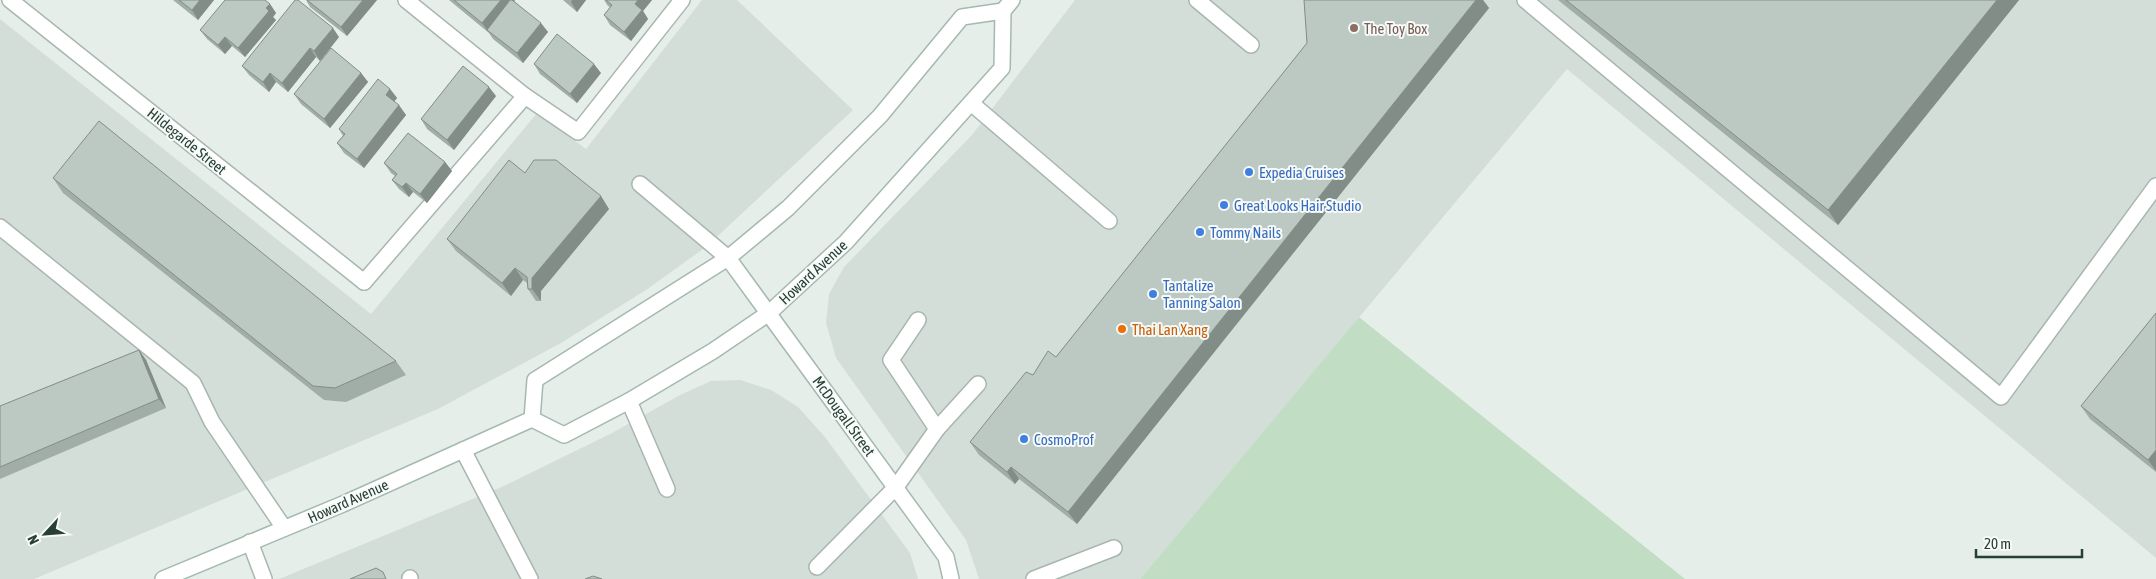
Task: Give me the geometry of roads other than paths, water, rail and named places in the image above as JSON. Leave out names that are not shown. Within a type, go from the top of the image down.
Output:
[{"type":"main road","name":"Hildegarde Street","points":[[10,0],[364,282],[525,96]]},
{"type":"main road","points":[[406,0],[525,96],[578,132],[682,0]]},
{"type":"main road","points":[[1197,0],[1251,45]]},
{"type":"main road","points":[[1526,0],[2001,397],[2156,186]]},
{"type":"main road","name":"Howard Avenue","points":[[1008,6],[1002,68],[846,242],[769,313],[713,351],[629,401],[564,436],[532,419],[536,380],[728,258],[798,199],[880,116],[962,17],[1008,6]]},
{"type":"main road","points":[[971,102],[1109,221]]},
{"type":"main road","name":"McDougall Street","points":[[640,184],[728,258],[946,557],[951,579]]},
{"type":"main road","points":[[0,227],[193,382],[212,422],[284,528]]},
{"type":"main road","points":[[918,320],[891,360],[937,429]]},
{"type":"main road","points":[[816,567],[896,487],[937,429],[978,384]]},
{"type":"main road","points":[[629,401],[667,489]]},
{"type":"main road","name":"Howard Avenue","points":[[163,579],[532,419]]},
{"type":"main road","points":[[463,450],[530,579]]},
{"type":"main road","points":[[250,542],[264,579]]},
{"type":"main road","points":[[1034,579],[1114,548]]},
{"type":"place","name":"The Toy Box","points":[[1354,28]]},
{"type":"place","name":"Expedia Cruises","points":[[1249,172]]},
{"type":"place","name":"Great Looks Hair Studio","points":[[1224,205]]},
{"type":"place","name":"Tommy Nails","points":[[1200,232]]},
{"type":"place","name":"Tantalize Tanning Salon","points":[[1153,294]]},
{"type":"place","name":"Thai Lan Xang","points":[[1122,329]]},
{"type":"place","name":"CosmoProf","points":[[1024,439]]}]
